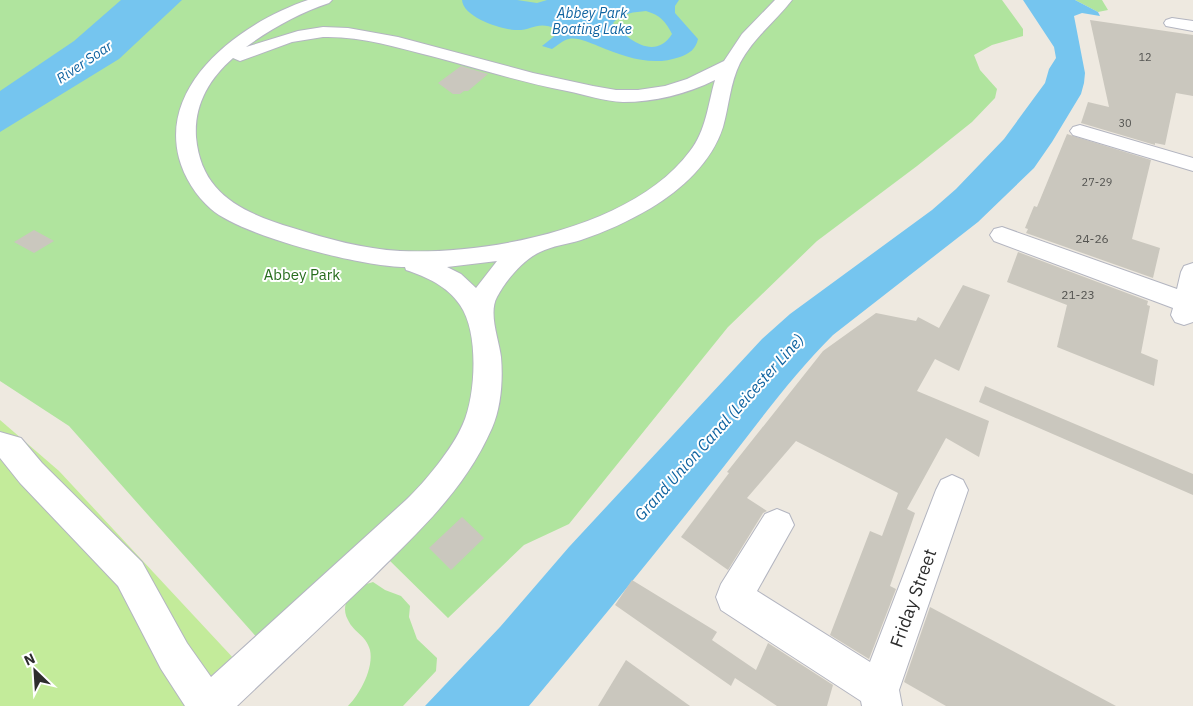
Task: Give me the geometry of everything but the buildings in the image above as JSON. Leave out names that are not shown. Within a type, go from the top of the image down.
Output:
[{"type":"street","points":[[324,0],[304,7],[264,27],[243,41],[207,74],[196,90],[187,115],[186,139],[194,172],[202,186],[225,209],[275,232],[333,247],[398,259],[432,269],[452,279],[466,293],[481,319]]},
{"type":"street","points":[[398,259],[466,258],[529,248],[594,227],[639,205],[671,185],[692,163],[709,137],[724,82],[731,64],[751,34],[784,0]]},
{"type":"street","points":[[1172,23],[1193,26]]},
{"type":"street","points":[[207,74],[249,52],[306,35],[334,32],[392,40],[537,79],[622,96],[647,95],[673,90],[715,75],[731,64]]},
{"type":"street","points":[[1080,132],[1193,165]]},
{"type":"street","points":[[1002,235],[1189,295]]},
{"type":"street","points":[[0,445],[10,448],[130,574],[174,656],[209,706],[396,533],[431,496],[465,449],[478,425],[484,399],[486,355],[481,319],[483,297],[509,263],[529,248]]},
{"type":"street","name":"Friday Street","points":[[881,698],[952,490]]},
{"type":"street","points":[[777,525],[734,597],[881,698]]},
{"type":"green space","name":"Abbey Park","points":[[0,0],[1002,0],[1023,29],[1023,36],[992,45],[974,55],[980,70],[997,89],[995,98],[972,122],[817,241],[728,327],[569,524],[524,545],[448,618],[387,558],[259,640],[69,426],[0,381]]},
{"type":"green space","points":[[1075,0],[1102,0],[1108,10],[1098,12]]},
{"type":"green space","points":[[0,420],[59,471],[236,661],[185,706],[0,706]]},
{"type":"green space","points":[[373,582],[385,590],[401,596],[410,606],[409,617],[417,639],[437,658],[436,671],[403,706],[348,706],[357,695],[365,680],[371,657],[366,641],[348,620],[345,607],[350,595],[361,587]]},
{"type":"water","name":"River Soar","points":[[121,0],[182,0],[119,59],[0,132],[0,91],[74,41]]},
{"type":"water","name":"Abbey Park Boating Lake","points":[[462,0],[517,0],[537,3],[547,0],[679,0],[675,6],[675,13],[698,39],[692,51],[680,57],[659,61],[629,57],[576,39],[562,42],[552,49],[542,46],[557,34],[557,29],[550,26],[539,26],[515,30],[492,25],[475,17],[464,6]],"holes":[[[646,11],[662,20],[672,34],[665,42],[658,46],[650,47],[634,41],[613,23],[620,17],[628,14]]]},
{"type":"water","name":"Grand Union Canal (Leicester Line)","points":[[1023,0],[1075,0],[1098,12],[1100,16],[1082,13],[1074,16],[1085,73],[1084,83],[1081,94],[1034,168],[978,222],[833,335],[817,352],[787,386],[695,504],[529,706],[425,706],[500,627],[569,547],[762,339],[790,314],[932,210],[956,189],[1004,139],[1045,83],[1049,69],[1056,58],[1054,47]]}]
